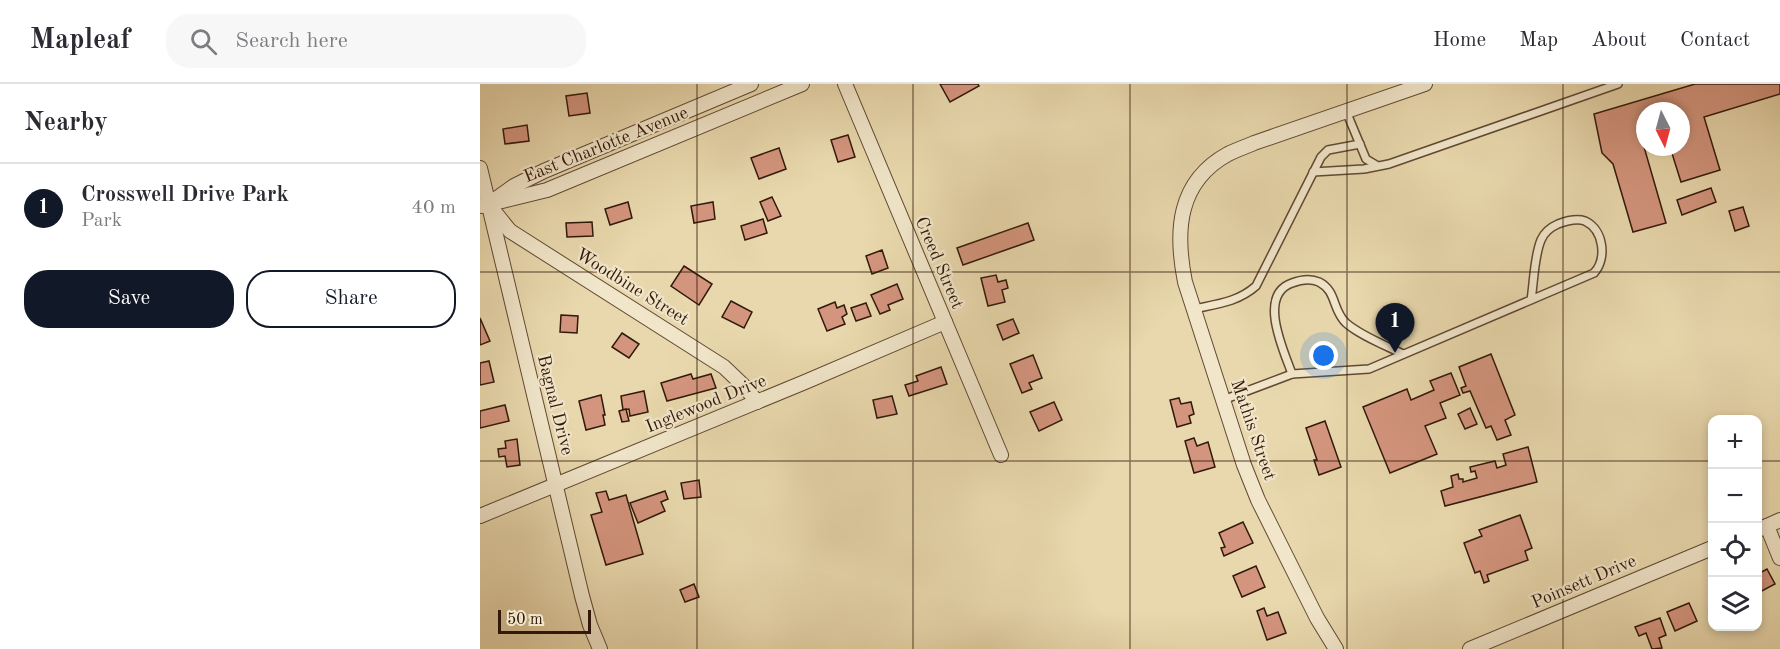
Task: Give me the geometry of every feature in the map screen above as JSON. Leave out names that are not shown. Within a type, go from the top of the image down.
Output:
[{"type":"street","name":"East Charlotte Avenue","points":[[484,205],[544,171],[751,84]]},
{"type":"street","name":"East Charlotte Avenue","points":[[484,205],[547,190],[802,84]]},
{"type":"street","name":"Creed Street","points":[[845,84],[1001,455]]},
{"type":"street","name":"Mathis Street","points":[[1336,649],[1317,618],[1258,500],[1244,465],[1180,259],[1179,228],[1192,188],[1203,174],[1228,154],[1425,84]]},
{"type":"street","name":"Bagnal Drive","points":[[480,168],[484,205],[582,596],[600,649]]},
{"type":"street","name":"Woodbine Street","points":[[484,205],[510,231],[724,367],[745,387],[756,402]]},
{"type":"street","name":"Inglewood Drive","points":[[480,516],[945,322]]},
{"type":"street","points":[[1780,520],[1762,528],[1780,558]]},
{"type":"street","name":"Poinsett Drive","points":[[1470,649],[1708,550]]},
{"type":"lane","points":[[1313,172],[1364,169],[1389,164],[1618,84]]},
{"type":"lane","points":[[1346,111],[1366,159],[1376,165]]},
{"type":"lane","points":[[1194,309],[1236,299],[1246,295],[1256,286],[1321,157],[1328,150],[1360,144]]},
{"type":"lane","points":[[1223,400],[1292,374],[1369,369],[1403,354],[1531,300],[1594,273],[1600,266],[1602,258],[1601,245],[1594,227],[1583,220],[1569,220],[1552,226],[1542,239],[1538,251],[1531,300]]},
{"type":"lane","points":[[1292,374],[1276,326],[1275,302],[1280,290],[1290,283],[1305,279],[1317,281],[1330,289],[1338,313],[1346,322],[1403,354]]},
{"type":"building","points":[[940,84],[978,84],[979,86],[950,102]]},
{"type":"building","points":[[1695,84],[1780,84],[1780,94],[1704,117],[1720,170],[1681,182],[1673,156],[1690,156],[1690,102],[1636,102],[1636,156],[1647,156],[1666,223],[1633,232],[1613,164],[1602,153],[1594,114]]},
{"type":"building","points":[[587,93],[590,113],[569,116],[566,96]]},
{"type":"building","points":[[527,125],[529,141],[505,144],[503,129]]},
{"type":"building","points":[[848,135],[855,157],[838,162],[831,140]]},
{"type":"building","points":[[779,148],[786,169],[759,179],[751,158]]},
{"type":"building","points":[[1711,188],[1716,202],[1682,215],[1677,200]]},
{"type":"building","points":[[772,197],[781,216],[768,221],[760,202]]},
{"type":"building","points":[[628,202],[632,218],[610,225],[605,209]]},
{"type":"building","points":[[713,202],[715,219],[694,223],[691,206]]},
{"type":"building","points":[[1743,207],[1749,226],[1735,231],[1729,211]]},
{"type":"building","points":[[763,219],[767,233],[745,240],[741,226]]},
{"type":"building","points":[[592,222],[593,236],[567,237],[566,223]]},
{"type":"building","points":[[1028,223],[1034,240],[963,265],[957,248]]},
{"type":"building","points":[[882,250],[888,268],[872,274],[866,256]]},
{"type":"building","points":[[684,266],[712,284],[699,305],[671,286]]},
{"type":"building","points":[[996,275],[998,282],[1006,280],[1008,288],[1002,290],[1005,302],[988,306],[981,278]]},
{"type":"building","points":[[897,284],[903,299],[888,305],[890,310],[880,314],[871,295]]},
{"type":"building","points":[[731,301],[752,312],[744,328],[722,317]]},
{"type":"building","points":[[835,302],[837,308],[844,305],[847,314],[842,317],[845,324],[827,331],[818,309]]},
{"type":"building","points":[[866,303],[871,316],[856,321],[851,308]]},
{"type":"building","points":[[561,315],[578,316],[577,333],[560,332]]},
{"type":"building","points":[[480,318],[490,341],[480,345]]},
{"type":"building","points":[[1013,319],[1019,333],[1003,340],[997,325]]},
{"type":"building","points":[[622,333],[639,344],[629,358],[612,347]]},
{"type":"building","points":[[1491,354],[1515,415],[1505,420],[1511,435],[1497,440],[1491,426],[1486,428],[1470,391],[1463,393],[1461,388],[1466,386],[1459,367]]},
{"type":"building","points":[[1033,355],[1042,378],[1029,383],[1032,389],[1022,393],[1010,364]]},
{"type":"building","points":[[489,361],[494,382],[480,385],[480,363]]},
{"type":"building","points":[[941,367],[947,384],[909,396],[905,385],[918,381],[916,376]]},
{"type":"building","points":[[1451,373],[1460,395],[1440,403],[1446,418],[1425,426],[1437,454],[1390,473],[1363,407],[1407,389],[1411,400],[1434,390],[1430,381]]},
{"type":"building","points":[[691,374],[693,379],[711,374],[716,388],[667,401],[661,383]]},
{"type":"building","points":[[644,391],[648,412],[630,416],[629,409],[623,410],[621,396]]},
{"type":"building","points":[[601,395],[605,425],[586,430],[579,401]]},
{"type":"building","points":[[892,396],[897,414],[877,418],[873,400]]},
{"type":"building","points":[[1179,398],[1181,404],[1191,402],[1194,414],[1189,416],[1191,423],[1177,427],[1170,400]]},
{"type":"building","points":[[1054,402],[1062,420],[1039,431],[1030,412]]},
{"type":"building","points":[[505,405],[509,421],[480,428],[480,411]]},
{"type":"building","points":[[1470,408],[1477,424],[1465,429],[1458,414]]},
{"type":"building","points":[[626,409],[629,421],[622,422],[619,411]]},
{"type":"building","points":[[1325,421],[1341,467],[1319,475],[1314,460],[1317,460],[1306,428]]},
{"type":"building","points":[[1194,438],[1197,446],[1208,442],[1215,467],[1194,473],[1185,441]]},
{"type":"building","points":[[517,439],[520,465],[507,467],[505,456],[499,457],[498,449],[506,448],[505,441]]},
{"type":"building","points":[[1528,447],[1537,482],[1445,506],[1441,491],[1453,487],[1451,476],[1458,474],[1459,479],[1463,479],[1463,482],[1477,478],[1475,471],[1471,472],[1470,467],[1495,461],[1497,468],[1506,465],[1503,454]]},
{"type":"building","points":[[699,480],[701,497],[684,499],[681,483]]},
{"type":"building","points":[[606,491],[609,500],[626,495],[643,554],[606,565],[591,515],[602,512],[596,493]]},
{"type":"building","points":[[665,491],[668,499],[661,502],[665,511],[638,523],[630,503]]},
{"type":"building","points":[[1520,515],[1532,548],[1525,551],[1528,560],[1487,575],[1489,581],[1484,583],[1480,571],[1475,573],[1464,543],[1482,536],[1479,530]]},
{"type":"building","points":[[1243,522],[1253,543],[1224,556],[1221,548],[1225,547],[1219,533]]},
{"type":"building","points":[[1256,566],[1265,587],[1242,597],[1233,576]]},
{"type":"building","points":[[1767,569],[1775,584],[1762,591],[1762,577],[1762,572]]},
{"type":"building","points":[[694,584],[699,597],[685,602],[680,590]]},
{"type":"building","points":[[1689,603],[1697,621],[1675,631],[1667,612]]},
{"type":"building","points":[[1264,608],[1267,616],[1278,612],[1286,633],[1267,640],[1257,611]]},
{"type":"building","points":[[1660,618],[1666,635],[1659,638],[1662,648],[1652,649],[1646,633],[1639,636],[1635,627]]},
{"type":"place","name":"Crosswell Drive Park","points":[[1395,353]]}]
